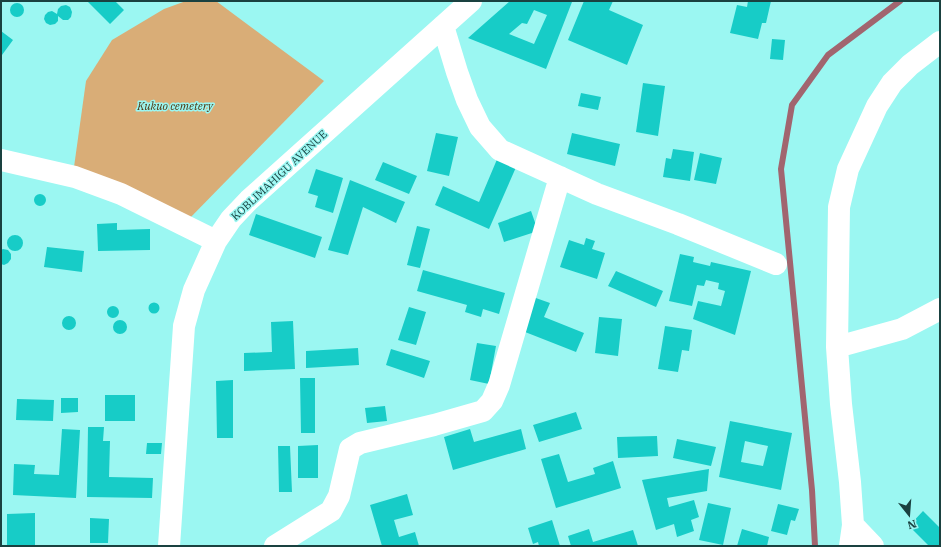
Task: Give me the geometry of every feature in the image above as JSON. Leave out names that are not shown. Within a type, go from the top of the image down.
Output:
[{"type":"street","name":"KOBLIMAHIGU AVENUE","points":[[172,546],[184,326],[194,290],[216,241],[232,219],[249,200],[471,1]]},
{"type":"street","points":[[444,26],[466,100],[480,127],[500,150],[597,194],[678,224],[776,264]]},
{"type":"street","points":[[873,546],[851,536],[850,482],[841,404],[837,347],[838,207],[848,169],[877,106],[892,83],[910,65],[940,42]]},
{"type":"street","points":[[1,160],[75,177],[121,194],[216,241]]},
{"type":"street","points":[[275,546],[331,511],[339,496],[350,449],[360,443],[434,425],[483,411],[492,401],[499,385],[560,177]]},
{"type":"street","points":[[837,347],[902,329],[940,310]]},
{"type":"green space","name":"Kukuo cemetery","points":[[186,1],[216,1],[324,81],[187,221],[74,167],[86,81],[112,40],[164,9]]},
{"type":"building","points":[[87,1],[115,1],[124,10],[110,24]]},
{"type":"building","points":[[510,1],[572,2],[546,69],[468,38]],"holes":[[[534,10],[547,15],[534,44],[509,34],[522,23],[527,24]]]},
{"type":"building","points":[[584,1],[613,1],[609,10],[643,25],[627,65],[568,40]]},
{"type":"building","points":[[748,1],[771,1],[766,23],[762,23],[758,39],[730,33],[737,5],[747,7]]},
{"type":"building","points":[[17,3],[22,5],[24,10],[22,15],[17,17],[12,15],[10,10],[12,5]]},
{"type":"building","points":[[66,5],[70,7],[72,12],[71,17],[68,20],[63,20],[58,16],[58,21],[55,24],[50,25],[46,23],[44,19],[48,12],[52,11],[57,14],[58,9],[61,6]]},
{"type":"building","points":[[1,31],[13,40],[2,55],[1,55]]},
{"type":"building","points":[[772,39],[785,40],[783,60],[770,59]]},
{"type":"building","points":[[643,83],[665,86],[658,136],[636,132]]},
{"type":"building","points":[[581,93],[601,97],[598,110],[578,106]]},
{"type":"building","points":[[436,133],[458,137],[449,176],[427,171]]},
{"type":"building","points":[[572,133],[620,144],[615,166],[567,154]]},
{"type":"building","points":[[673,149],[694,152],[690,181],[663,177],[666,158],[671,159]]},
{"type":"building","points":[[700,153],[722,158],[716,184],[694,180]]},
{"type":"building","points":[[498,157],[517,165],[489,229],[435,205],[443,186],[479,202]]},
{"type":"building","points":[[383,162],[417,176],[409,194],[375,180]]},
{"type":"building","points":[[316,169],[343,178],[333,213],[315,207],[318,196],[308,193]]},
{"type":"building","points":[[350,180],[405,202],[396,223],[363,207],[348,255],[328,250]]},
{"type":"building","points":[[38,194],[42,194],[46,200],[42,206],[38,206],[34,202],[34,198]]},
{"type":"building","points":[[531,211],[538,231],[504,242],[498,223]]},
{"type":"building","points":[[256,214],[322,237],[315,258],[249,235]]},
{"type":"building","points":[[117,223],[117,230],[150,229],[150,250],[98,251],[97,224]]},
{"type":"building","points":[[417,226],[430,229],[420,268],[407,265]]},
{"type":"building","points":[[15,235],[22,240],[23,243],[18,250],[15,251],[8,246],[7,243],[12,236]]},
{"type":"building","points":[[586,238],[595,241],[592,249],[605,253],[597,279],[560,267],[569,240],[584,245]]},
{"type":"building","points":[[47,247],[84,251],[82,272],[44,267]]},
{"type":"building","points":[[1,250],[8,250],[11,254],[11,259],[4,265],[1,264]]},
{"type":"building","points":[[680,254],[694,257],[693,262],[710,266],[711,262],[751,271],[735,335],[693,319],[698,301],[721,306],[725,291],[718,289],[719,283],[706,280],[704,286],[697,285],[692,306],[669,301]]},
{"type":"building","points":[[423,270],[505,293],[499,314],[483,309],[481,317],[465,312],[467,305],[417,291]]},
{"type":"building","points":[[616,271],[663,291],[656,307],[608,286]]},
{"type":"building","points":[[533,297],[550,303],[544,317],[584,333],[576,352],[520,330]]},
{"type":"building","points":[[154,302],[158,304],[160,308],[158,312],[154,314],[150,312],[148,308],[150,304]]},
{"type":"building","points":[[111,306],[115,306],[119,312],[115,318],[111,318],[107,314],[107,310]]},
{"type":"building","points":[[409,307],[426,312],[416,345],[398,340]]},
{"type":"building","points":[[69,316],[74,318],[76,323],[74,328],[69,330],[64,328],[62,323],[64,318]]},
{"type":"building","points":[[599,317],[622,319],[618,356],[595,353]]},
{"type":"building","points":[[117,320],[123,320],[127,324],[127,330],[123,334],[117,334],[113,330],[113,324]]},
{"type":"building","points":[[293,321],[295,369],[244,371],[244,353],[272,352],[271,322]]},
{"type":"building","points":[[665,326],[692,330],[689,351],[682,350],[678,372],[658,369]]},
{"type":"building","points":[[477,343],[496,346],[489,384],[470,380]]},
{"type":"building","points":[[358,348],[359,365],[306,368],[306,351]]},
{"type":"building","points":[[391,349],[430,361],[424,378],[386,365]]},
{"type":"building","points":[[300,378],[315,378],[315,433],[301,433]]},
{"type":"building","points":[[233,380],[233,438],[217,438],[216,381]]},
{"type":"building","points":[[105,395],[135,395],[135,421],[105,421]]},
{"type":"building","points":[[61,398],[78,398],[78,412],[61,413]]},
{"type":"building","points":[[17,399],[54,400],[53,421],[16,420]]},
{"type":"building","points":[[385,406],[387,421],[367,423],[365,408]]},
{"type":"building","points":[[576,412],[582,429],[539,442],[533,425]]},
{"type":"building","points":[[730,421],[792,433],[781,490],[719,477]],"holes":[[[745,441],[768,446],[763,466],[741,462]]]},
{"type":"building","points":[[88,427],[104,427],[103,441],[110,441],[109,477],[153,478],[152,498],[87,497]]},
{"type":"building","points":[[62,429],[80,430],[76,498],[13,495],[14,464],[35,465],[34,474],[59,475]]},
{"type":"building","points":[[470,429],[474,442],[521,429],[526,449],[453,470],[444,437]]},
{"type":"building","points":[[657,436],[658,456],[618,458],[617,437]]},
{"type":"building","points":[[677,439],[716,447],[711,466],[673,458]]},
{"type":"building","points":[[147,443],[162,443],[161,454],[146,454]]},
{"type":"building","points":[[318,445],[318,478],[298,478],[298,446]]},
{"type":"building","points":[[278,446],[290,446],[292,492],[279,492]]},
{"type":"building","points":[[559,454],[568,482],[595,474],[593,468],[613,461],[621,488],[556,508],[541,459]]},
{"type":"building","points":[[709,469],[707,491],[667,498],[669,507],[694,500],[699,517],[691,520],[694,531],[677,537],[674,524],[656,530],[642,480]]},
{"type":"building","points":[[407,494],[413,515],[394,520],[399,537],[415,532],[419,546],[382,546],[370,505]]},
{"type":"building","points":[[708,503],[731,508],[723,545],[699,540]]},
{"type":"building","points":[[778,504],[799,509],[795,521],[791,520],[787,535],[771,531]]},
{"type":"building","points":[[923,511],[940,528],[940,546],[929,546],[909,526]]},
{"type":"building","points":[[35,513],[35,546],[7,546],[7,514]]},
{"type":"building","points":[[90,518],[109,519],[108,543],[90,543]]},
{"type":"building","points":[[552,520],[560,546],[539,546],[538,542],[533,544],[528,528]]},
{"type":"building","points":[[589,529],[593,542],[633,530],[638,546],[571,546],[568,536]]},
{"type":"building","points":[[742,529],[769,537],[767,546],[737,546]]},
{"type":"waterway","points":[[815,546],[812,490],[781,169],[792,105],[828,55],[900,1]]}]
